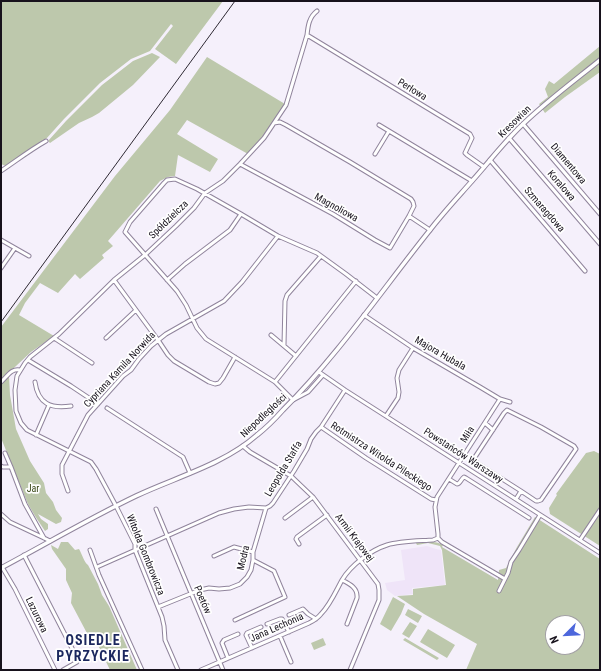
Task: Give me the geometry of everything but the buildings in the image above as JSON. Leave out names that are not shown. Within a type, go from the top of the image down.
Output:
[{"type":"street","name":"Spółdzielcza","points":[[28,360],[54,338],[114,280],[145,255],[190,213],[205,193],[223,180],[264,138],[286,105],[308,35],[308,25],[312,15],[317,11]]},
{"type":"street","name":"Perłowa","points":[[308,35],[470,134],[472,138],[465,153],[466,156],[484,167]]},
{"type":"street","name":"Kresowian","points":[[450,205],[523,124],[600,60]]},
{"type":"street","name":"Magnoliowa","points":[[240,164],[333,214],[390,248],[414,206],[411,199],[286,125],[280,122],[274,123]]},
{"type":"street","points":[[379,124],[472,181]]},
{"type":"street","name":"Diamentowa","points":[[523,124],[600,214]]},
{"type":"street","points":[[375,154],[389,131]]},
{"type":"street","name":"Koralowa","points":[[510,138],[600,244]]},
{"type":"street","points":[[1,171],[46,141]]},
{"type":"street","name":"Szmaragdowa","points":[[490,160],[586,271]]},
{"type":"street","points":[[323,375],[308,392],[293,400],[275,382],[206,340],[201,334],[177,291],[125,232],[130,222],[167,180],[179,180],[205,193],[278,236],[321,256],[377,298]]},
{"type":"street","name":"Niepodległości","points":[[2,567],[116,506],[228,456],[264,430],[318,372],[450,205]]},
{"type":"street","points":[[167,280],[185,264],[230,230],[241,214]]},
{"type":"street","points":[[409,216],[430,230]]},
{"type":"street","name":"Cypriana Kamila Norwida","points":[[68,491],[62,474],[62,465],[88,415],[158,340],[166,334],[224,302],[278,236]]},
{"type":"street","points":[[1,240],[29,256]]},
{"type":"street","points":[[1,268],[15,248]]},
{"type":"street","points":[[284,345],[285,301],[287,295],[321,256]]},
{"type":"street","points":[[114,280],[168,355],[174,361],[208,382],[215,384],[219,383],[223,378],[235,357]]},
{"type":"street","points":[[275,382],[356,281]]},
{"type":"street","points":[[106,338],[136,310]]},
{"type":"street","name":"Majora Hubala","points":[[364,315],[413,348],[500,399],[510,402]]},
{"type":"street","points":[[271,334],[296,356]]},
{"type":"street","points":[[54,338],[92,363]]},
{"type":"street","points":[[386,416],[398,398],[398,370],[413,348]]},
{"type":"street","points":[[28,360],[98,404]]},
{"type":"street","name":"Witolda Gombrowicza","points":[[28,360],[17,376],[15,390],[16,411],[18,418],[27,430],[90,462],[96,469],[135,544],[134,550],[158,607],[164,626],[165,640],[178,670]]},
{"type":"street","points":[[1,382],[14,370],[20,370]]},
{"type":"street","name":"Powstańców Warszawy","points":[[318,372],[600,553]]},
{"type":"street","points":[[35,382],[41,399],[49,405],[62,407],[71,406]]},
{"type":"street","name":"Leopolda Staffa","points":[[97,567],[219,513],[249,507],[266,508],[274,503],[307,449],[311,439],[321,427],[345,390]]},
{"type":"street","name":"Miła","points":[[436,500],[500,399]]},
{"type":"street","points":[[36,435],[49,405]]},
{"type":"street","points":[[107,408],[183,457],[190,473]]},
{"type":"street","points":[[507,410],[541,427],[575,448],[575,451],[541,500],[536,501],[521,491],[475,461],[475,457],[507,410]]},
{"type":"street","points":[[485,423],[494,430]]},
{"type":"street","name":"Rotmistrza Witolda Pileckiego","points":[[321,427],[366,458],[431,499],[436,500],[435,508],[438,538]]},
{"type":"street","name":"Armii Krajowej","points":[[243,446],[250,452],[291,476],[313,497],[378,584],[380,595],[379,600],[350,670]]},
{"type":"street","points":[[5,453],[25,504],[44,538]]},
{"type":"street","points":[[1,466],[11,467]]},
{"type":"street","points":[[449,478],[457,484],[464,477],[529,518]]},
{"type":"street","points":[[516,499],[521,491]]},
{"type":"street","points":[[285,518],[313,497]]},
{"type":"street","points":[[522,513],[526,506]]},
{"type":"street","name":"Modra","points":[[158,607],[200,590],[209,588],[230,588],[240,584],[251,570],[253,552],[266,508]]},
{"type":"street","points":[[156,509],[168,536]]},
{"type":"street","points":[[580,540],[600,510]]},
{"type":"street","points":[[1,514],[10,522],[50,542]]},
{"type":"street","points":[[299,544],[296,539],[297,536],[327,515]]},
{"type":"street","points":[[499,591],[508,573],[511,562],[540,515]]},
{"type":"street","name":"Poetów","points":[[168,536],[223,670]]},
{"type":"street","points":[[438,538],[442,542],[505,579]]},
{"type":"street","name":"Jana Lechonia","points":[[201,670],[316,619],[327,607],[342,580],[351,568],[377,550],[392,544],[433,540],[438,538]]},
{"type":"street","points":[[214,556],[234,547],[253,552]]},
{"type":"street","points":[[90,550],[99,575],[142,670]]},
{"type":"street","points":[[24,556],[77,658],[77,662],[62,670]]},
{"type":"street","points":[[234,620],[285,597],[274,571],[253,560]]},
{"type":"street","name":"Lazurowa","points":[[2,567],[15,589],[55,670]]},
{"type":"street","points":[[342,580],[354,588],[358,594],[347,624]]},
{"type":"street","points":[[289,615],[303,609],[316,619]]},
{"type":"street","points":[[267,624],[280,618],[289,632]]},
{"type":"street","points":[[252,648],[246,635],[247,633],[261,627]]},
{"type":"street","points":[[228,658],[222,643],[224,640],[238,634]]},
{"type":"street","points":[[280,636],[290,662]]},
{"type":"shaded area","points":[[427,546],[441,550],[445,585],[412,588],[413,594],[395,596],[387,590],[385,583],[405,580],[401,550]]},
{"type":"green space","points":[[1,1],[223,1],[176,64],[155,49],[173,26],[171,24],[150,51],[131,59],[100,83],[46,139],[8,167],[1,164]]},
{"type":"green space","points":[[600,46],[600,72],[545,113],[539,104],[548,97],[545,89],[549,81],[554,84]]},
{"type":"green space","points":[[152,53],[160,57],[133,85],[99,113],[79,123],[50,143],[48,141],[102,85],[133,61]]},
{"type":"green space","points":[[207,57],[285,104],[261,139],[248,154],[187,120],[177,134],[218,159],[210,172],[178,155],[175,176],[168,177],[160,181],[108,241],[113,246],[102,255],[104,258],[80,279],[75,274],[58,293],[40,283],[25,303],[19,315],[54,336],[31,352],[1,380],[1,327],[115,176],[170,110]]},
{"type":"green space","name":"Jar","points":[[9,376],[10,395],[16,429],[30,461],[44,483],[46,493],[62,518],[61,522],[56,524],[38,514],[41,519],[48,524],[48,529],[45,531],[28,504],[1,438],[1,384]]},
{"type":"green space","points":[[594,451],[600,454],[600,546],[550,514],[549,508],[557,495],[556,494],[586,453]]},
{"type":"green space","points":[[535,517],[600,559],[600,670],[466,670],[477,644],[424,614],[397,596],[413,595],[413,589],[446,585],[442,550],[440,546],[428,543],[417,545],[416,543],[437,542],[440,543],[443,545],[442,547],[498,580],[499,570],[506,568]]},
{"type":"green space","points":[[61,542],[68,542],[75,550],[79,549],[109,606],[137,670],[110,670],[95,639],[89,637],[71,603],[72,593],[66,580],[66,569],[52,549],[51,545],[58,549]]},
{"type":"green space","points":[[393,597],[405,604],[391,631],[380,624]]},
{"type":"green space","points":[[408,609],[422,616],[418,623],[405,615]]},
{"type":"green space","points":[[410,622],[417,626],[409,638],[402,634]]},
{"type":"green space","points":[[428,629],[455,645],[447,658],[420,642]]},
{"type":"green space","points":[[323,638],[326,645],[314,650],[311,643]]},
{"type":"green space","points":[[405,638],[439,658],[437,660],[403,640]]},
{"type":"railway","points":[[1,322],[235,1]]},
{"type":"district","name":"OSIEDLE PYRZYCKIE","points":[[93,650]]}]
